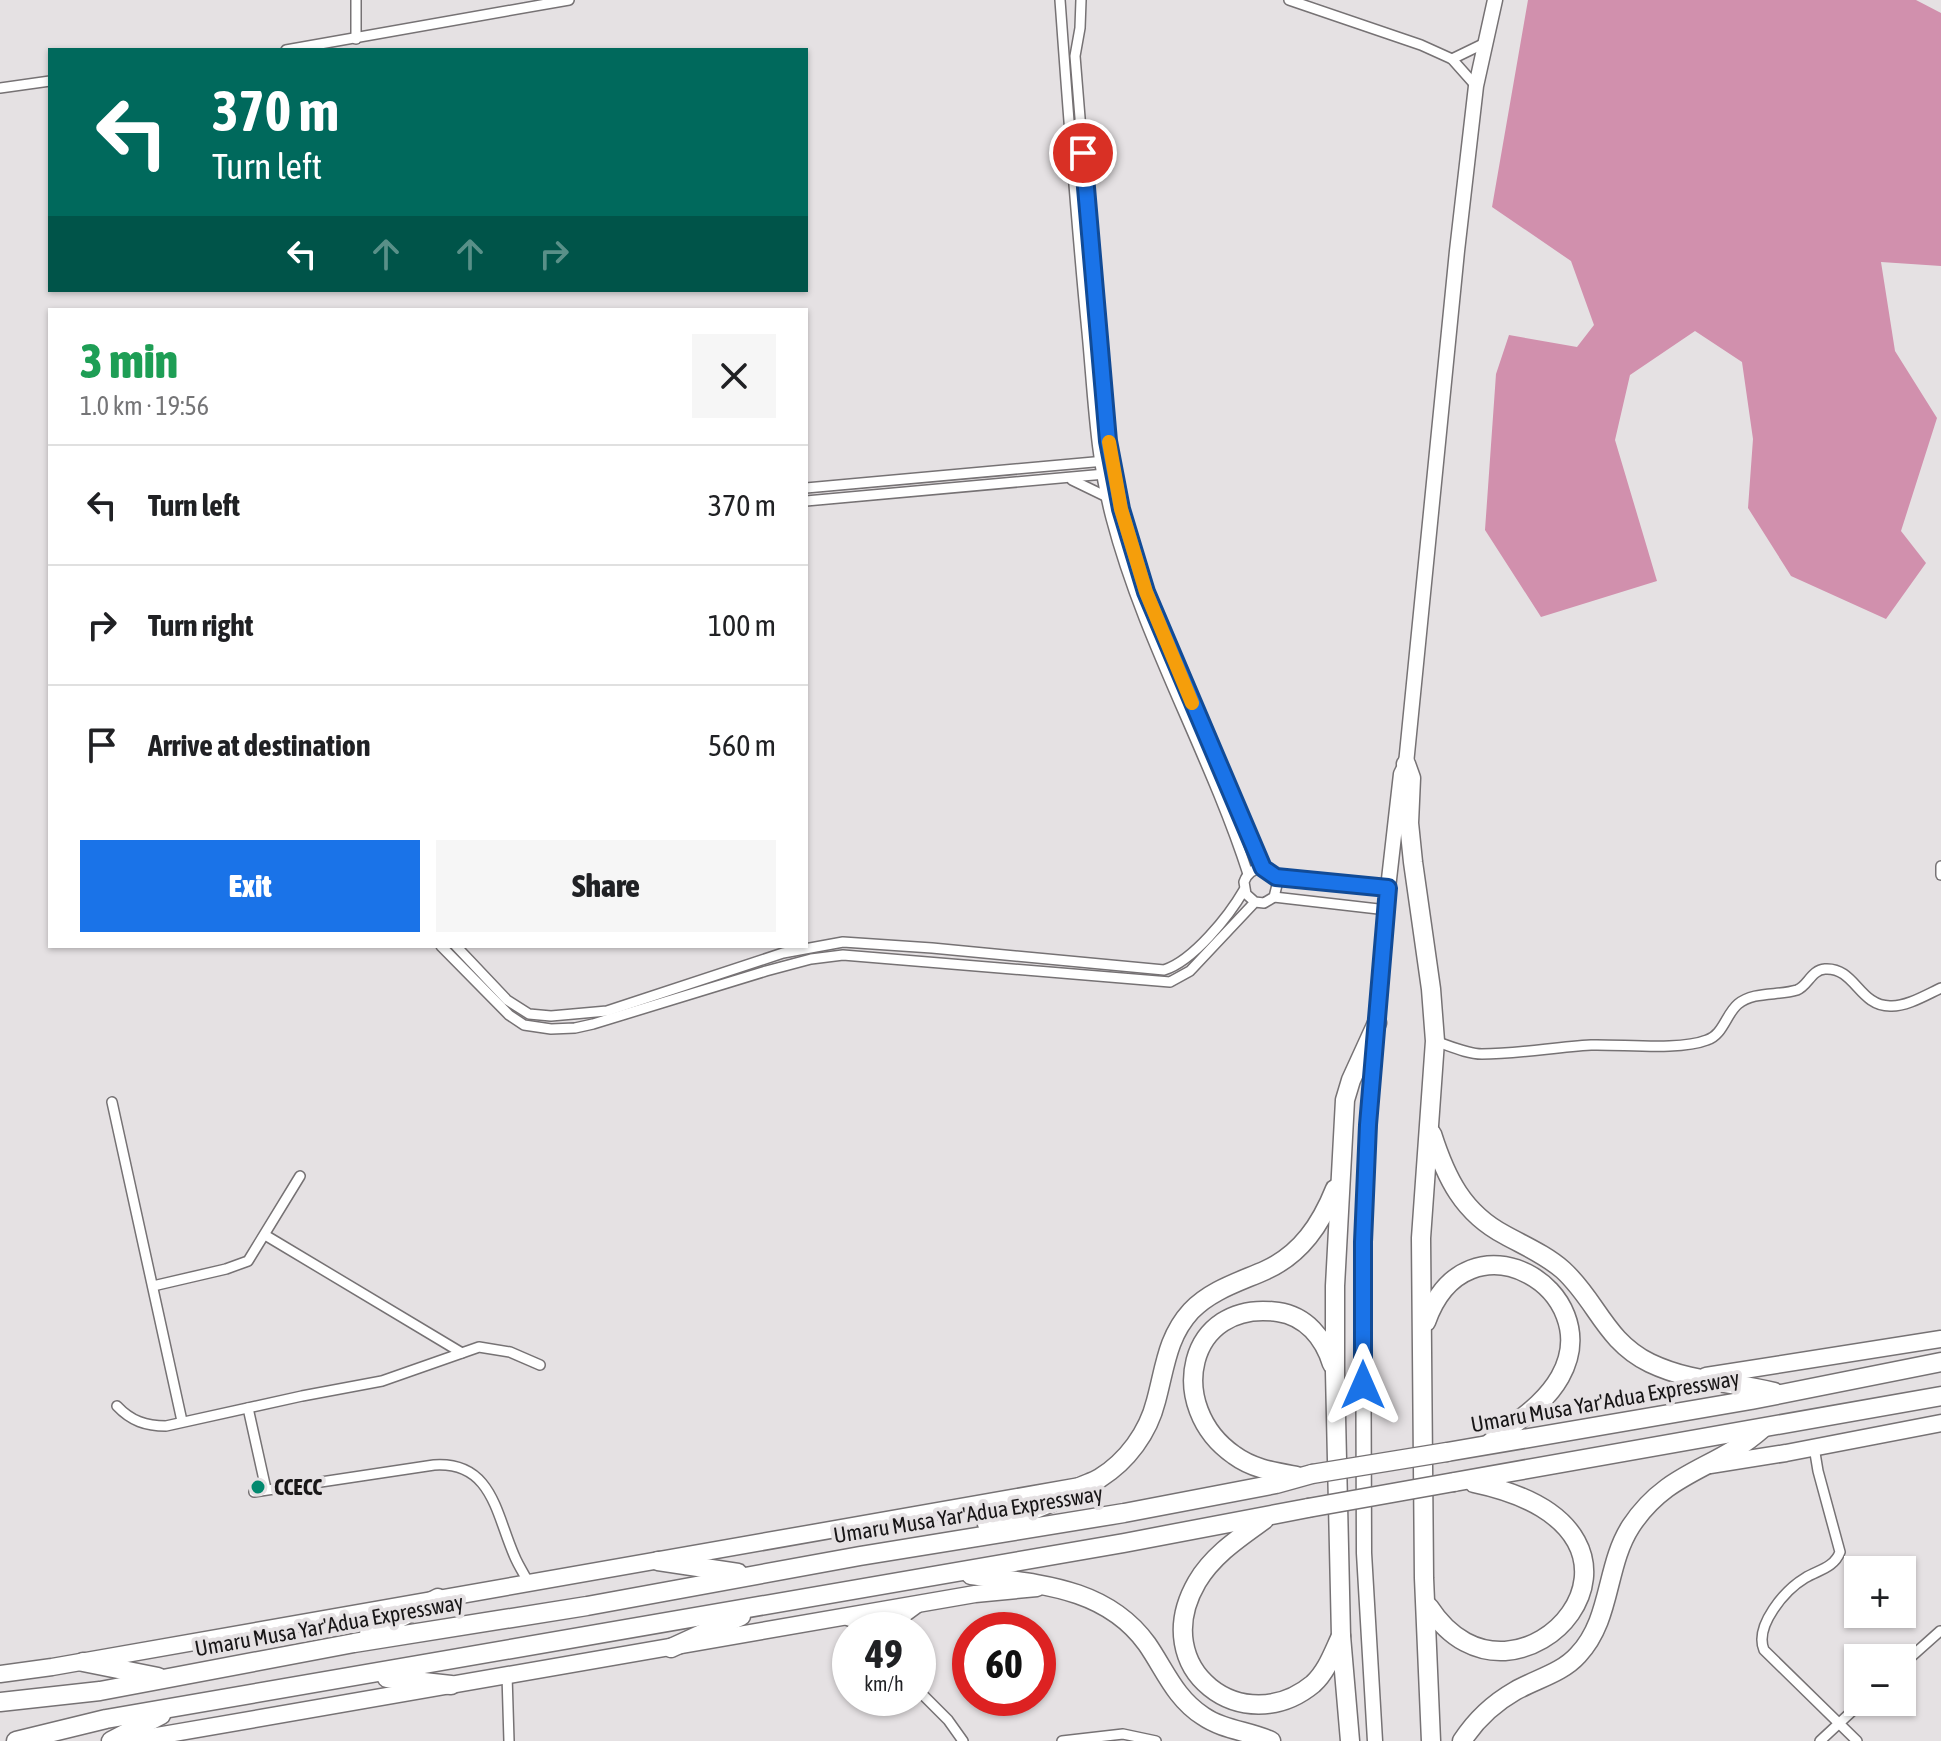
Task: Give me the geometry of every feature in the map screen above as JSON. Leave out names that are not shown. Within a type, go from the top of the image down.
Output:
[{"type":"highway","points":[[1406,764],[1411,778],[1409,823],[1435,1041],[1421,1238],[1424,1578],[1431,1741]]},
{"type":"highway","points":[[1350,1741],[1341,1636],[1335,1286],[1345,1100],[1377,1023]]},
{"type":"highway","points":[[1431,1129],[1446,1174],[1475,1214],[1499,1232],[1561,1268],[1616,1340],[1632,1353],[1664,1369],[1703,1382],[1752,1387],[1781,1394]]},
{"type":"highway","points":[[941,1542],[962,1531],[1053,1503],[1102,1477],[1116,1465],[1142,1435],[1155,1405],[1173,1336],[1190,1312],[1215,1293],[1277,1264],[1300,1246],[1324,1216],[1341,1175]]},
{"type":"highway","points":[[1422,1332],[1434,1301],[1442,1290],[1463,1273],[1476,1268],[1503,1265],[1525,1271],[1549,1288],[1557,1299],[1569,1336],[1562,1374],[1536,1407],[1486,1446]]},
{"type":"highway","points":[[1306,1475],[1251,1465],[1218,1442],[1197,1409],[1191,1379],[1194,1365],[1208,1336],[1220,1324],[1250,1311],[1266,1310],[1284,1313],[1311,1327],[1329,1353],[1335,1372]]},
{"type":"highway","name":"Umaru Musa Yar'Adua Expressway","points":[[1683,1375],[1719,1375],[1941,1339]]},
{"type":"highway","name":"Umaru Musa Yar'Adua Expressway","points":[[0,1702],[53,1698],[354,1643],[587,1606],[1202,1498],[1306,1475],[1781,1394],[1941,1362]]},
{"type":"highway","points":[[16,1741],[106,1719],[1266,1518],[1941,1396]]},
{"type":"highway","points":[[1705,1465],[1720,1465],[1941,1423]]},
{"type":"highway","points":[[1462,1741],[1480,1717],[1497,1704],[1562,1667],[1585,1647],[1601,1619],[1618,1555],[1630,1528],[1663,1489],[1743,1445],[1763,1428]]},
{"type":"highway","points":[[1427,1604],[1437,1622],[1459,1646],[1501,1662],[1523,1661],[1546,1650],[1570,1627],[1582,1600],[1585,1583],[1581,1555],[1553,1516],[1543,1507],[1512,1492],[1459,1481]]},
{"type":"highway","name":"Umaru Musa Yar'Adua Expressway","points":[[0,1674],[1081,1486]]},
{"type":"highway","points":[[1266,1518],[1225,1549],[1198,1580],[1181,1629],[1183,1651],[1190,1668],[1200,1682],[1227,1701],[1243,1707],[1270,1707],[1292,1700],[1314,1683],[1341,1636]]},
{"type":"highway","points":[[658,1561],[753,1575]]},
{"type":"highway","points":[[953,1572],[1043,1583],[1079,1593],[1117,1614],[1133,1627],[1179,1696],[1190,1707],[1219,1725],[1271,1741]]},
{"type":"highway","points":[[877,1612],[975,1594],[1035,1588],[1079,1593]]},
{"type":"highway","points":[[354,1643],[438,1598]]},
{"type":"highway","points":[[671,1648],[765,1604]]},
{"type":"highway","points":[[128,1741],[832,1620]]},
{"type":"highway","points":[[83,1662],[169,1679]]},
{"type":"highway","points":[[365,1675],[451,1685]]},
{"type":"highway","points":[[111,1741],[175,1707]]},
{"type":"main road","points":[[1375,1741],[1364,1553],[1363,1319],[1367,1150],[1388,888],[1401,774],[1406,764],[1457,251],[1476,86],[1495,0]]},
{"type":"street","points":[[356,0],[356,39]]},
{"type":"street","points":[[299,48],[569,0]]},
{"type":"street","points":[[1060,0],[1075,214],[1101,475],[1137,596],[1248,874]]},
{"type":"street","points":[[1081,0],[1075,56],[1103,383],[1121,509],[1146,592],[1263,868],[1276,877],[1388,888]]},
{"type":"street","points":[[1289,0],[1421,45],[1452,59],[1476,86]]},
{"type":"street","points":[[1062,29],[1080,28]]},
{"type":"street","points":[[1452,59],[1485,43]]},
{"type":"street","points":[[0,88],[48,81]]},
{"type":"street","points":[[1077,465],[1089,458],[1096,446]]},
{"type":"street","points":[[808,488],[1112,460]]},
{"type":"street","points":[[808,501],[1069,479],[1114,472]]},
{"type":"street","points":[[1069,479],[1106,497]]},
{"type":"street","points":[[1206,768],[1217,762]]},
{"type":"street","points":[[1941,866],[1941,875]]},
{"type":"street","points":[[808,948],[864,942],[1154,970],[1173,967],[1224,919],[1244,890],[1248,874],[1263,868]]},
{"type":"street","points":[[443,948],[509,1015],[524,1025],[551,1029],[593,1024],[766,971],[827,956],[853,954],[1162,983],[1184,976],[1255,902],[1268,902],[1274,897],[1279,885],[1276,877]]},
{"type":"street","points":[[1244,890],[1255,902]]},
{"type":"street","points":[[1274,897],[1387,910]]},
{"type":"street","points":[[458,948],[515,1006],[529,1014],[551,1016],[607,1011],[807,948]]},
{"type":"street","points":[[931,961],[932,948]]},
{"type":"street","points":[[1021,969],[1024,956]]},
{"type":"street","points":[[1120,980],[1121,967]]},
{"type":"street","points":[[1435,1041],[1479,1054],[1590,1045],[1685,1044],[1708,1040],[1718,1033],[1739,1003],[1753,997],[1799,989],[1817,971],[1826,969],[1840,970],[1876,1004],[1891,1007],[1941,988]]},
{"type":"street","points":[[551,1016],[551,1029]]},
{"type":"street","points":[[112,1102],[182,1421]]},
{"type":"street","points":[[153,1286],[243,1264],[265,1235],[300,1176]]},
{"type":"street","points":[[265,1235],[462,1353]]},
{"type":"street","points":[[117,1406],[129,1417],[146,1425],[166,1426],[382,1381],[479,1347],[495,1348],[540,1365]]},
{"type":"street","points":[[248,1408],[266,1489]]},
{"type":"street","points":[[1814,1447],[1840,1552],[1834,1563],[1803,1579],[1781,1600],[1761,1638],[1764,1650],[1857,1741]]},
{"type":"street","points":[[254,1492],[434,1465],[457,1466],[484,1485],[529,1583]]},
{"type":"street","points":[[911,1612],[925,1603]]},
{"type":"street","points":[[1916,1652],[1940,1631]]},
{"type":"street","points":[[507,1675],[509,1741]]},
{"type":"street","points":[[936,1708],[963,1741]]},
{"type":"street","points":[[1820,1741],[1847,1716]]},
{"type":"street","points":[[1062,1741],[1123,1734],[1156,1741]]},
{"type":"shaded area","points":[[1528,0],[1916,0],[1941,13],[1941,266],[1881,262],[1895,351],[1937,418],[1901,531],[1926,563],[1886,619],[1791,576],[1748,508],[1753,439],[1742,362],[1695,331],[1630,375],[1615,440],[1657,581],[1541,617],[1485,530],[1496,374],[1509,335],[1577,347],[1594,325],[1571,261],[1492,207]]},
{"type":"slow traffic","points":[[1109,442],[1121,509],[1146,592],[1192,703]]},
{"type":"place","name":"CCECC","points":[[258,1487]]},
{"type":"route","points":[[1083,153],[1108,441],[1121,509],[1146,592],[1174,661],[1263,868],[1276,877],[1388,888],[1368,1125],[1363,1242],[1363,1385]]}]
